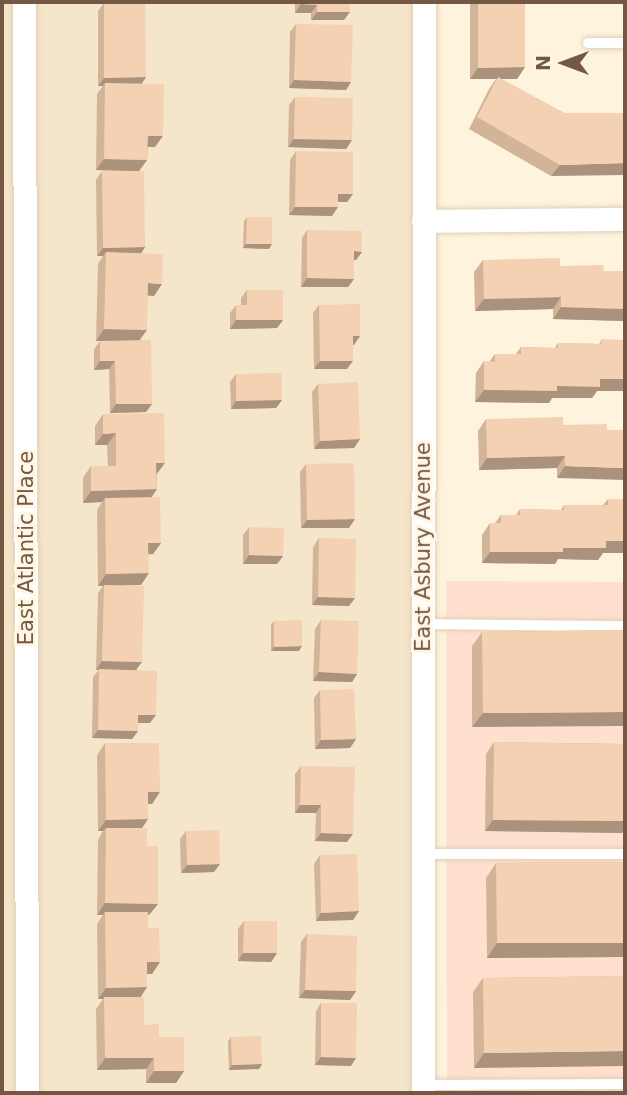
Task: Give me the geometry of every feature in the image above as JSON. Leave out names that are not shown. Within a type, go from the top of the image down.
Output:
[{"type":"street","name":"East Atlantic Place","points":[[24,2],[27,1093]]},
{"type":"street","name":"East Asbury Avenue","points":[[423,1089],[424,2]]},
{"type":"street","points":[[423,221],[625,219]]},
{"type":"lane","points":[[588,43],[625,43]]},
{"type":"lane","points":[[423,624],[625,626]]},
{"type":"lane","points":[[423,854],[625,854]]},
{"type":"lane","points":[[423,1089],[625,1084]]},
{"type":"shaded area","points":[[2,2],[413,2],[426,1093],[2,1093]]},
{"type":"shaded area","points":[[446,581],[625,582],[625,1093],[447,1093]]},
{"type":"building","points":[[301,2],[350,2],[350,12],[317,12],[317,5]]},
{"type":"building","points":[[478,2],[525,2],[525,67],[478,68]]},
{"type":"building","points":[[104,3],[145,3],[146,77],[104,78]]},
{"type":"building","points":[[296,24],[353,25],[351,82],[294,80]]},
{"type":"building","points":[[498,77],[564,113],[625,113],[625,163],[560,165],[477,117]]},
{"type":"building","points":[[105,83],[164,84],[163,136],[148,136],[147,160],[104,159]]},
{"type":"building","points":[[295,97],[353,98],[352,140],[294,139]]},
{"type":"building","points":[[296,151],[353,152],[353,194],[338,194],[338,207],[295,207]]},
{"type":"building","points":[[102,171],[144,171],[145,247],[103,248]]},
{"type":"building","points":[[247,217],[272,217],[272,244],[246,244]]},
{"type":"building","points":[[307,230],[362,231],[362,252],[354,251],[354,279],[307,278]]},
{"type":"building","points":[[106,252],[163,254],[162,284],[148,283],[147,330],[104,329]]},
{"type":"building","points":[[560,258],[560,266],[603,265],[604,271],[625,271],[625,309],[561,307],[561,297],[484,299],[483,260]]},
{"type":"building","points":[[247,290],[283,290],[283,320],[236,320],[236,305],[247,305]]},
{"type":"building","points":[[360,304],[360,336],[353,336],[353,361],[320,361],[319,305]]},
{"type":"building","points":[[602,339],[625,340],[625,379],[600,379],[600,387],[557,386],[557,391],[484,390],[484,361],[495,362],[495,354],[521,354],[521,347],[558,348],[558,343],[602,344]]},
{"type":"building","points":[[151,340],[152,404],[116,404],[115,361],[100,361],[100,341]]},
{"type":"building","points":[[282,373],[282,400],[236,401],[236,374]]},
{"type":"building","points":[[358,382],[360,439],[320,441],[318,384]]},
{"type":"building","points":[[164,413],[165,463],[156,463],[157,489],[91,491],[91,466],[116,466],[116,433],[103,434],[103,414]]},
{"type":"building","points":[[563,417],[563,425],[607,424],[607,430],[625,430],[625,468],[565,466],[565,456],[487,458],[486,419]]},
{"type":"building","points":[[354,463],[355,519],[307,520],[306,464]]},
{"type":"building","points":[[160,497],[161,543],[148,543],[149,573],[106,574],[105,498]]},
{"type":"building","points":[[608,499],[625,499],[625,541],[606,541],[606,548],[563,548],[563,552],[490,552],[490,523],[501,523],[501,515],[520,515],[520,509],[564,510],[564,505],[608,505]]},
{"type":"building","points":[[249,527],[284,528],[283,556],[249,555]]},
{"type":"building","points":[[319,538],[356,539],[355,598],[318,597]]},
{"type":"building","points":[[104,585],[144,586],[142,662],[102,661]]},
{"type":"building","points":[[302,620],[302,646],[274,647],[274,621]]},
{"type":"building","points":[[321,620],[359,621],[357,674],[319,672]]},
{"type":"building","points":[[625,630],[625,712],[483,713],[482,632]]},
{"type":"building","points":[[99,669],[157,671],[156,715],[138,715],[138,731],[98,730]]},
{"type":"building","points":[[354,689],[356,739],[321,740],[320,690]]},
{"type":"building","points":[[494,742],[625,744],[625,821],[493,820]]},
{"type":"building","points":[[105,743],[159,743],[160,792],[148,792],[148,819],[106,820]]},
{"type":"building","points":[[301,766],[355,767],[353,834],[321,833],[321,805],[300,805]]},
{"type":"building","points":[[106,828],[147,828],[147,846],[158,846],[158,904],[105,903]]},
{"type":"building","points":[[219,830],[220,864],[187,865],[186,831]]},
{"type":"building","points":[[357,854],[359,911],[321,913],[320,855]]},
{"type":"building","points":[[625,862],[625,943],[497,943],[496,863]]},
{"type":"building","points":[[105,912],[148,912],[148,928],[159,928],[160,962],[147,962],[147,987],[106,988]]},
{"type":"building","points":[[244,921],[277,921],[277,953],[243,953]]},
{"type":"building","points":[[307,934],[357,936],[356,991],[305,990]]},
{"type":"building","points":[[625,976],[625,1051],[484,1053],[483,978]]},
{"type":"building","points":[[104,997],[144,997],[144,1025],[159,1024],[159,1037],[184,1037],[184,1071],[154,1071],[154,1058],[105,1058]]},
{"type":"building","points":[[321,1003],[357,1003],[356,1058],[321,1057]]},
{"type":"building","points":[[261,1036],[262,1064],[232,1065],[231,1037]]}]
